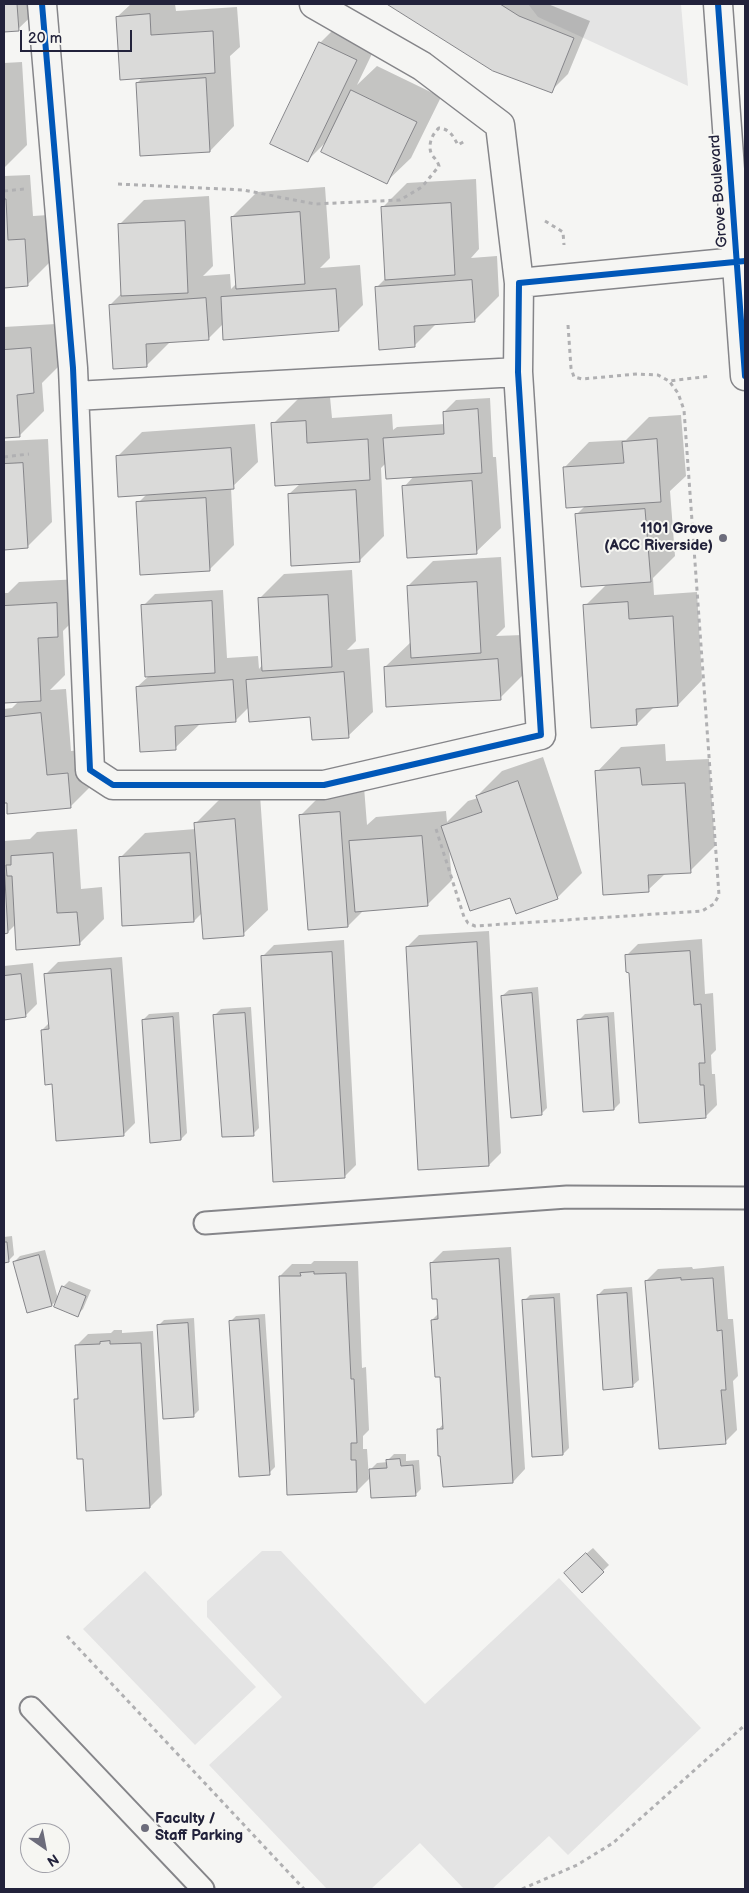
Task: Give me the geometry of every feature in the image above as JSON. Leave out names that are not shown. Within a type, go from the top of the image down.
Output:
[{"type":"street","points":[[42,4],[74,396],[90,770],[113,785],[324,786],[541,735],[518,372],[519,283],[500,125],[422,66],[314,4]]},
{"type":"street","name":"Grove Boulevard","points":[[718,4],[741,261],[745,376]]},
{"type":"street","points":[[519,283],[741,261]]},
{"type":"street","points":[[74,396],[518,372]]},
{"type":"lane","points":[[205,1223],[567,1197],[745,1198]]},
{"type":"lane","points":[[31,1708],[203,1889]]},
{"type":"path","points":[[118,184],[243,190],[315,204],[400,200],[422,186],[438,166],[430,149],[431,139],[439,128],[446,129],[458,145],[467,140]]},
{"type":"path","points":[[4,191],[26,189]]},
{"type":"path","points":[[542,219],[563,232],[564,253]]},
{"type":"path","points":[[436,829],[464,917],[468,923],[476,926],[702,910],[714,904],[719,895],[684,410],[678,393],[669,381],[658,375],[637,374],[582,379],[574,378],[571,368],[568,325]]},
{"type":"path","points":[[669,381],[714,376]]},
{"type":"path","points":[[4,456],[29,454]]},
{"type":"path","points":[[67,1636],[304,1889]]},
{"type":"path","points":[[522,1889],[577,1865],[613,1842],[745,1725]]},
{"type":"shaded area","points":[[528,4],[681,4],[688,86],[538,17]]},
{"type":"shaded area","points":[[262,1551],[281,1551],[425,1704],[559,1578],[701,1728],[568,1855],[549,1836],[492,1889],[464,1889],[420,1843],[371,1889],[327,1889],[209,1765],[282,1697],[207,1617],[207,1601]]},
{"type":"shaded area","points":[[145,1571],[256,1687],[195,1745],[83,1629]]},
{"type":"building","points":[[4,4],[17,4],[19,31],[4,32]]},
{"type":"building","points":[[387,4],[500,4],[519,16],[574,38],[552,93],[493,71]]},
{"type":"building","points":[[150,14],[151,35],[213,31],[215,73],[120,80],[116,17]]},
{"type":"building","points":[[319,42],[357,60],[308,162],[270,144]]},
{"type":"building","points":[[206,78],[210,152],[140,156],[136,83]]},
{"type":"building","points":[[351,90],[417,122],[387,184],[321,152]]},
{"type":"building","points":[[4,199],[6,199],[8,240],[25,239],[28,286],[4,288]]},
{"type":"building","points":[[451,203],[455,275],[385,280],[381,207]]},
{"type":"building","points":[[300,212],[305,284],[236,289],[231,217]]},
{"type":"building","points":[[185,221],[188,293],[121,296],[118,224]]},
{"type":"building","points":[[472,280],[475,322],[414,326],[415,347],[379,350],[375,287]]},
{"type":"building","points":[[336,289],[339,331],[223,340],[221,297]]},
{"type":"building","points":[[206,298],[209,340],[146,344],[147,367],[113,369],[109,305]]},
{"type":"building","points":[[31,348],[34,393],[17,395],[20,437],[4,438],[4,350]]},
{"type":"building","points":[[478,409],[482,473],[386,479],[383,438],[444,434],[443,412]]},
{"type":"building","points":[[306,421],[307,443],[368,439],[370,480],[275,486],[271,423]]},
{"type":"building","points":[[657,439],[661,502],[566,508],[563,467],[624,463],[622,442]]},
{"type":"building","points":[[231,448],[234,489],[118,497],[116,456]]},
{"type":"building","points":[[23,463],[28,548],[4,550],[4,464]]},
{"type":"building","points":[[472,481],[477,554],[407,558],[402,486]]},
{"type":"building","points":[[356,490],[360,562],[291,566],[288,494]]},
{"type":"building","points":[[206,498],[210,571],[140,575],[136,502]]},
{"type":"building","points":[[645,509],[651,582],[581,587],[575,514]]},
{"type":"building","points":[[477,582],[481,653],[411,658],[407,586]]},
{"type":"building","points":[[328,595],[332,667],[262,671],[258,598]]},
{"type":"building","points":[[212,601],[215,673],[145,677],[141,605]]},
{"type":"building","points":[[628,602],[629,619],[673,616],[678,706],[636,709],[637,725],[591,728],[583,605]]},
{"type":"building","points":[[57,603],[58,637],[38,638],[41,701],[4,703],[4,606]]},
{"type":"building","points":[[498,659],[501,700],[386,707],[384,667]]},
{"type":"building","points":[[344,672],[349,738],[312,740],[310,717],[249,722],[246,680]]},
{"type":"building","points":[[233,680],[236,722],[175,726],[176,750],[140,752],[136,687]]},
{"type":"building","points":[[41,713],[47,775],[68,773],[71,808],[7,814],[7,803],[4,803],[4,717]]},
{"type":"building","points":[[640,768],[642,785],[685,783],[691,873],[648,875],[649,892],[603,895],[595,771]]},
{"type":"building","points":[[518,781],[558,899],[516,914],[510,898],[470,911],[441,826],[482,812],[476,796]]},
{"type":"building","points":[[340,812],[348,927],[308,930],[299,815]]},
{"type":"building","points":[[235,819],[244,936],[203,939],[194,823]]},
{"type":"building","points":[[422,836],[428,906],[355,912],[349,841]]},
{"type":"building","points":[[53,853],[57,913],[77,912],[80,945],[16,950],[12,876],[7,876],[6,865],[11,865],[11,856]]},
{"type":"building","points":[[190,853],[194,922],[122,926],[119,857]]},
{"type":"building","points":[[4,863],[8,933],[4,934]]},
{"type":"building","points":[[477,942],[489,1166],[418,1170],[406,947]]},
{"type":"building","points":[[690,951],[694,1005],[701,1004],[705,1063],[699,1063],[700,1085],[704,1085],[706,1118],[639,1123],[629,973],[626,972],[625,955]]},
{"type":"building","points":[[332,952],[345,1178],[273,1182],[261,956]]},
{"type":"building","points":[[111,969],[124,1136],[56,1141],[52,1084],[45,1085],[41,1030],[49,1029],[44,974]]},
{"type":"building","points":[[21,974],[26,1017],[4,1020],[4,976]]},
{"type":"building","points":[[532,993],[542,1115],[511,1118],[501,996]]},
{"type":"building","points":[[245,1013],[254,1136],[222,1137],[213,1015]]},
{"type":"building","points":[[173,1017],[181,1140],[150,1143],[142,1020]]},
{"type":"building","points":[[608,1017],[614,1110],[583,1112],[577,1020]]},
{"type":"building","points":[[4,1242],[7,1242],[9,1262],[4,1263]]},
{"type":"building","points":[[39,1255],[52,1306],[27,1313],[13,1262]]},
{"type":"building","points":[[499,1259],[513,1483],[443,1487],[440,1456],[438,1456],[437,1429],[443,1429],[440,1377],[435,1377],[431,1320],[438,1319],[437,1299],[432,1299],[430,1263]]},
{"type":"building","points":[[314,1272],[314,1274],[346,1273],[351,1379],[354,1379],[357,1443],[351,1443],[351,1460],[356,1460],[357,1492],[287,1495],[279,1276],[301,1276],[300,1273]]},
{"type":"building","points":[[681,1278],[681,1280],[713,1278],[717,1331],[722,1330],[726,1390],[721,1390],[726,1444],[659,1449],[645,1281]]},
{"type":"building","points":[[62,1286],[86,1296],[78,1317],[54,1307]]},
{"type":"building","points":[[627,1293],[633,1387],[603,1390],[597,1295]]},
{"type":"building","points":[[554,1298],[563,1455],[532,1457],[522,1300]]},
{"type":"building","points":[[259,1319],[270,1475],[239,1477],[229,1321]]},
{"type":"building","points":[[188,1323],[194,1417],[163,1419],[157,1325]]},
{"type":"building","points":[[110,1341],[110,1344],[141,1343],[150,1508],[86,1511],[83,1459],[77,1459],[74,1399],[78,1399],[75,1345],[100,1344],[100,1342]]},
{"type":"building","points":[[400,1459],[401,1466],[413,1465],[416,1496],[371,1498],[369,1469],[387,1468],[386,1460]]},
{"type":"building","points":[[586,1553],[604,1572],[582,1593],[564,1573]]},
{"type":"cycle path","points":[[42,4],[73,368],[90,770],[113,785],[324,785],[541,735],[518,372],[519,283],[745,261]]},
{"type":"cycle path","points":[[718,4],[745,376]]},
{"type":"place","name":"1101 Grove (ACC Riverside)","points":[[723,538]]},
{"type":"place","name":"Faculty / Staff Parking","points":[[145,1828]]}]
